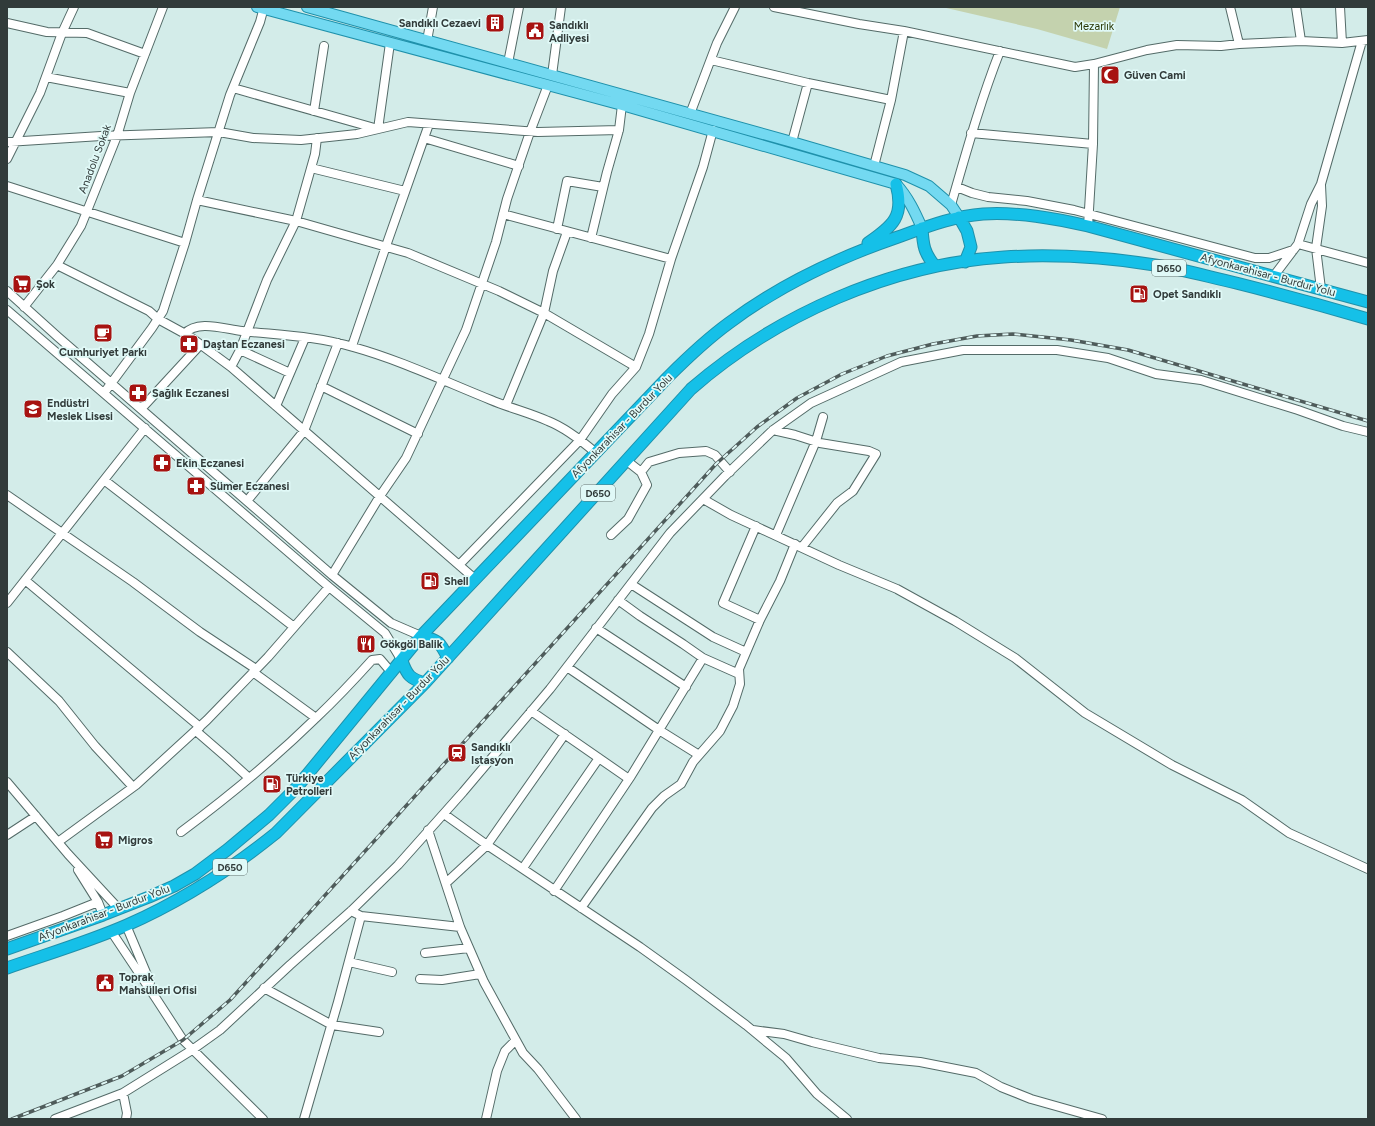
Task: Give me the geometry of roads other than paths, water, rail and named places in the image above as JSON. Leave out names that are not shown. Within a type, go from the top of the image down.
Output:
[{"type":"highway","points":[[857,251],[887,230],[895,219],[900,207],[899,194],[896,184]]},
{"type":"highway","name":"Afyonkarahisar - Burdur Yolu","points":[[7,950],[150,897],[174,886],[195,874],[264,820],[297,787],[421,636],[697,349],[728,323],[758,302],[815,270],[857,251],[922,228],[959,217],[982,214],[1032,215],[1088,226],[1368,302]]},
{"type":"highway","points":[[959,217],[967,231],[971,247],[965,262]]},
{"type":"highway","points":[[922,228],[923,244],[927,256],[935,266]]},
{"type":"highway","name":"Afyonkarahisar - Burdur Yolu","points":[[7,968],[112,931],[156,911],[207,883],[255,850],[276,833],[425,683],[691,389],[709,374],[758,339],[790,320],[840,297],[889,279],[935,266],[1003,257],[1046,255],[1113,259],[1157,265],[1302,300],[1368,319]]},
{"type":"highway","points":[[421,636],[435,639],[443,646],[448,658]]},
{"type":"highway","points":[[402,661],[406,672],[413,680],[425,683]]},
{"type":"highway","points":[[118,908],[126,925]]},
{"type":"highway","points":[[103,915],[112,931]]},
{"type":"main road","points":[[307,7],[792,142],[918,180],[929,186],[951,205],[959,217]]},
{"type":"main road","points":[[262,8],[713,130],[896,184],[905,193],[922,228]]},
{"type":"street","points":[[7,159],[46,77],[62,33],[74,7]]},
{"type":"street","name":"Anadolu Sokak","points":[[24,307],[57,265],[81,226],[117,136],[130,93],[163,7]]},
{"type":"street","points":[[427,41],[433,7]]},
{"type":"street","points":[[508,63],[519,7]]},
{"type":"street","points":[[552,75],[561,7]]},
{"type":"street","points":[[690,114],[717,43],[735,7]]},
{"type":"street","points":[[774,7],[859,24],[904,31],[1075,67],[1094,64],[1147,50],[1177,45],[1221,46],[1301,41],[1342,43],[1365,40],[1321,184],[1311,204],[1295,247],[1273,277]]},
{"type":"street","points":[[1230,7],[1239,44]]},
{"type":"street","points":[[1296,7],[1301,41]]},
{"type":"street","points":[[1340,7],[1342,43]]},
{"type":"street","points":[[104,393],[163,312],[233,88],[260,22],[262,8]]},
{"type":"street","points":[[7,23],[47,32],[87,33],[145,54]]},
{"type":"street","points":[[874,166],[891,100],[904,31]]},
{"type":"street","points":[[378,129],[390,43]]},
{"type":"street","points":[[314,111],[324,46]]},
{"type":"street","points":[[951,205],[971,133],[1000,51]]},
{"type":"street","points":[[711,60],[808,83],[891,100]]},
{"type":"street","points":[[1088,226],[1094,144],[1094,64]]},
{"type":"street","points":[[46,77],[130,93]]},
{"type":"street","points":[[792,142],[808,83]]},
{"type":"street","points":[[332,575],[380,496],[406,458],[466,330],[496,242],[507,199],[548,85]]},
{"type":"street","points":[[233,88],[378,129]]},
{"type":"street","points":[[591,238],[618,130],[622,105]]},
{"type":"street","points":[[7,142],[17,140],[101,136],[219,132],[252,138],[301,140],[357,134],[408,122],[530,132],[618,130]]},
{"type":"street","points":[[352,346],[429,124]]},
{"type":"street","points":[[459,565],[580,440],[612,394],[636,368],[649,334],[671,259],[703,167],[713,130]]},
{"type":"street","points":[[971,133],[1094,144]]},
{"type":"street","points":[[231,367],[248,332],[267,280],[296,221],[315,154],[317,138]]},
{"type":"street","points":[[424,138],[519,166]]},
{"type":"street","points":[[311,168],[405,191]]},
{"type":"street","points":[[557,229],[567,181],[603,187]]},
{"type":"street","points":[[1321,184],[1322,206],[1316,248],[1321,289]]},
{"type":"street","points":[[7,186],[185,243]]},
{"type":"street","points":[[956,187],[980,196],[1041,203],[1090,214],[1255,258],[1269,258],[1295,247],[1316,248],[1368,263]]},
{"type":"street","points":[[197,200],[296,221],[408,253],[482,283],[544,312],[636,368]]},
{"type":"street","points":[[503,214],[671,259]]},
{"type":"street","points":[[506,405],[544,312],[553,270],[567,232]]},
{"type":"street","points":[[57,265],[149,310],[158,318],[184,334],[231,367],[475,579]]},
{"type":"street","points":[[7,291],[111,384],[332,575],[391,622],[421,636]]},
{"type":"street","points":[[7,310],[329,587],[385,633],[402,661]]},
{"type":"street","points":[[184,334],[189,328],[198,326],[276,334],[352,346],[550,421],[580,440],[596,453]]},
{"type":"street","points":[[276,406],[306,338]]},
{"type":"street","points":[[247,501],[304,430],[338,343]]},
{"type":"street","points":[[141,409],[200,345]]},
{"type":"street","points":[[240,350],[290,373]]},
{"type":"street","points":[[55,1119],[123,1094],[192,1050],[220,1030],[264,988],[351,911],[398,865],[444,814],[531,711],[567,667],[670,533],[773,430],[811,403],[901,362],[963,350],[1057,350],[1108,358],[1156,374],[1201,380],[1298,410],[1343,426],[1368,432]]},
{"type":"street","points":[[321,386],[418,434]]},
{"type":"street","points":[[776,535],[816,441],[823,417]]},
{"type":"street","points":[[7,603],[144,428]]},
{"type":"street","points":[[580,908],[652,808],[664,796],[681,784],[693,762],[720,731],[733,706],[740,684],[739,669],[746,652],[760,620],[798,546],[837,503],[854,491],[876,454],[869,451],[816,441],[773,430]]},
{"type":"street","points":[[641,472],[649,462],[679,453],[706,451],[715,455],[730,472]]},
{"type":"street","points":[[611,535],[628,520],[647,485],[641,472],[627,461]]},
{"type":"street","points":[[104,480],[294,627]]},
{"type":"street","points":[[7,495],[133,582],[200,632],[255,670],[316,718]]},
{"type":"street","points":[[703,499],[731,515],[840,566],[897,589],[955,621],[1015,658],[1084,713],[1172,765],[1242,800],[1289,833],[1368,870]]},
{"type":"street","points":[[756,526],[723,603],[760,620]]},
{"type":"street","points":[[25,580],[198,729],[249,778]]},
{"type":"street","points":[[631,584],[713,637],[746,652]]},
{"type":"street","points":[[58,842],[133,787],[198,729],[255,670],[329,587]]},
{"type":"street","points":[[618,600],[703,658],[739,674]]},
{"type":"street","points":[[596,628],[686,687]]},
{"type":"street","points":[[7,652],[58,701],[95,746],[133,787]]},
{"type":"street","points":[[554,891],[629,779],[703,658]]},
{"type":"street","points":[[180,832],[224,800],[316,718],[372,660],[380,659],[392,673]]},
{"type":"street","points":[[567,667],[659,730],[699,755]]},
{"type":"street","points":[[531,711],[629,779]]},
{"type":"street","points":[[446,883],[487,845],[565,734]]},
{"type":"street","points":[[523,868],[599,758]]},
{"type":"street","points":[[7,782],[68,854],[118,908]]},
{"type":"street","points":[[444,814],[554,891],[657,959],[752,1030],[786,1058],[818,1094],[846,1119]]},
{"type":"street","points":[[7,835],[36,816]]},
{"type":"street","points":[[428,830],[460,927],[480,974],[515,1041],[576,1119]]},
{"type":"street","points":[[68,854],[98,902],[103,915]]},
{"type":"street","points":[[7,936],[98,902]]},
{"type":"street","points":[[351,911],[361,916],[460,927]]},
{"type":"street","points":[[304,1119],[332,1025],[361,916]]},
{"type":"street","points":[[126,925],[157,1000]]},
{"type":"street","points":[[112,931],[183,1040],[263,1119]]},
{"type":"street","points":[[425,954],[469,948]]},
{"type":"street","points":[[349,962],[392,972]]},
{"type":"street","points":[[420,979],[442,980],[480,974]]},
{"type":"street","points":[[264,988],[332,1025],[379,1032]]},
{"type":"street","points":[[752,1030],[784,1034],[879,1058],[920,1062],[976,1073],[1001,1087],[1031,1099],[1102,1119]]},
{"type":"street","points":[[486,1119],[497,1071],[505,1051],[515,1041]]},
{"type":"street","points":[[123,1094],[127,1114],[126,1119]]},
{"type":"railway","points":[[12,1119],[122,1076],[183,1040],[230,1000],[716,464],[757,427],[797,398],[842,374],[887,356],[933,344],[977,336],[1013,334],[1071,340],[1128,350],[1368,421]]},
{"type":"place","name":"Sandıklı Cezaevi","points":[[495,23]]},
{"type":"place","name":"Sandıklı Adliyesi","points":[[535,31]]},
{"type":"place","name":"Güven Cami","points":[[1110,75]]},
{"type":"place","name":"Şok","points":[[22,284]]},
{"type":"place","name":"Opet Sandıklı","points":[[1139,294]]},
{"type":"place","name":"Cumhuriyet Parkı","points":[[103,333]]},
{"type":"place","name":"Daştan Eczanesi","points":[[189,344]]},
{"type":"place","name":"Sağlık Eczanesi","points":[[138,393]]},
{"type":"place","name":"Endüstri Meslek Lisesi","points":[[33,409]]},
{"type":"place","name":"Ekin Eczanesi","points":[[162,463]]},
{"type":"place","name":"Sümer Eczanesi","points":[[196,486]]},
{"type":"place","name":"Shell","points":[[430,581]]},
{"type":"place","name":"Gökgöl Balik","points":[[366,644]]},
{"type":"place","name":"Sandıklı Istasyon","points":[[457,753]]},
{"type":"place","name":"Türkiye Petrolleri","points":[[272,784]]},
{"type":"place","name":"Migros","points":[[104,840]]},
{"type":"place","name":"Toprak Mahsülleri Ofisi","points":[[105,983]]},
{"type":"park label","name":"Mezarlık","points":[[1094,26]]}]
